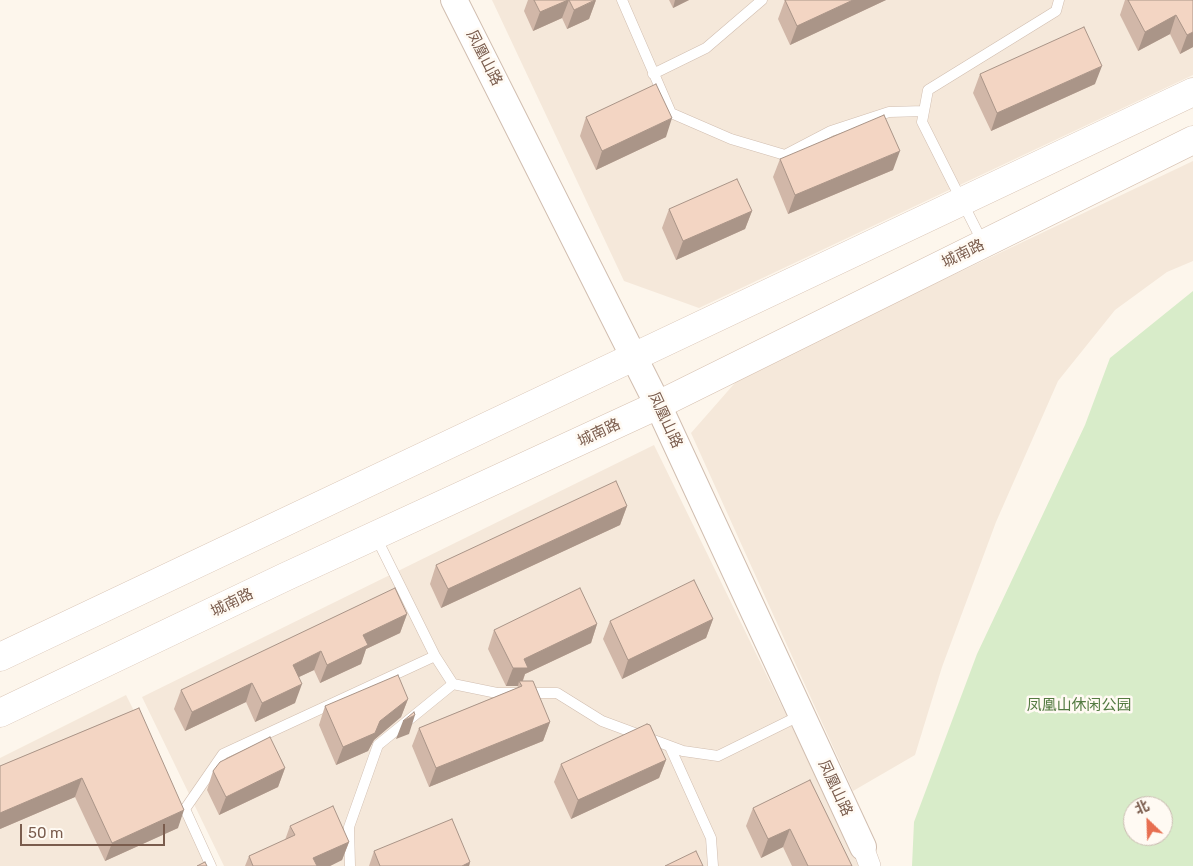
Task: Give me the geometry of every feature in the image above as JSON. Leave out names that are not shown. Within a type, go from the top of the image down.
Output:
[{"type":"main road","points":[[0,657],[1193,92]]},
{"type":"main road","name":"城南路","points":[[0,714],[658,405],[1193,140]]},
{"type":"street","name":"凤凰山路","points":[[454,0],[658,405],[866,856]]},
{"type":"lane","points":[[622,0],[671,113],[731,139],[785,155],[831,131],[889,112],[924,111]]},
{"type":"lane","points":[[653,74],[706,48],[762,0]]},
{"type":"lane","points":[[983,244],[922,122],[928,90],[1056,11],[1059,0]]},
{"type":"lane","points":[[376,536],[435,656],[453,684],[497,693],[557,693],[602,720],[683,751],[718,756],[801,715]]},
{"type":"lane","points":[[210,866],[185,809],[223,754],[435,656]]},
{"type":"lane","points":[[350,866],[348,827],[378,745],[453,684]]},
{"type":"lane","points":[[670,746],[711,838],[713,866]]},
{"type":"shaded area","points":[[492,0],[1193,0],[1193,75],[699,308],[624,281]]},
{"type":"shaded area","points":[[1193,161],[1193,261],[1167,272],[1115,310],[1058,381],[996,522],[942,667],[915,755],[853,791],[691,433],[741,376]]},
{"type":"shaded area","points":[[654,445],[860,866],[224,866],[142,697]]},
{"type":"shaded area","points":[[126,695],[212,866],[0,866],[0,758]]},
{"type":"green space","name":"凤凰山休闲公园","points":[[1193,291],[1193,866],[912,866],[914,822],[977,654],[1085,425],[1110,358]]},
{"type":"building","points":[[534,0],[568,0],[540,12]]},
{"type":"building","points":[[569,0],[595,0],[574,10]]},
{"type":"building","points":[[785,0],[853,0],[797,26]]},
{"type":"building","points":[[1128,0],[1193,0],[1193,32],[1187,35],[1176,15],[1145,32]]},
{"type":"building","points":[[1084,27],[1102,66],[997,113],[980,74]]},
{"type":"building","points":[[656,84],[672,118],[602,151],[586,117]]},
{"type":"building","points":[[884,115],[900,151],[795,195],[780,159]]},
{"type":"building","points":[[737,179],[752,211],[683,241],[669,209]]},
{"type":"building","points":[[616,481],[627,506],[448,589],[436,565]]},
{"type":"building","points":[[694,580],[713,619],[628,660],[610,621]]},
{"type":"building","points":[[395,588],[407,614],[363,635],[368,645],[327,665],[321,651],[293,665],[302,684],[262,703],[252,683],[192,712],[181,690]]},
{"type":"building","points":[[580,588],[597,624],[524,659],[528,668],[513,668],[494,630]]},
{"type":"building","points":[[398,675],[408,699],[380,721],[375,733],[343,747],[325,706]]},
{"type":"building","points":[[519,681],[533,681],[550,722],[436,768],[419,728],[522,686]]},
{"type":"building","points":[[139,708],[184,810],[112,843],[82,778],[0,813],[0,766]]},
{"type":"building","points":[[414,712],[415,715],[403,721]]},
{"type":"building","points":[[647,724],[650,725],[666,760],[578,800],[561,764]]},
{"type":"building","points":[[270,737],[285,768],[226,797],[213,771],[220,762]]},
{"type":"building","points":[[810,780],[852,866],[808,866],[790,829],[768,839],[753,808]]},
{"type":"building","points":[[333,806],[349,842],[313,858],[317,866],[253,866],[249,856],[295,835],[290,826]]},
{"type":"building","points":[[452,819],[470,862],[462,866],[380,866],[374,851]]},
{"type":"building","points":[[696,851],[703,866],[665,866]]},
{"type":"building","points":[[205,862],[207,866],[197,866]]}]
